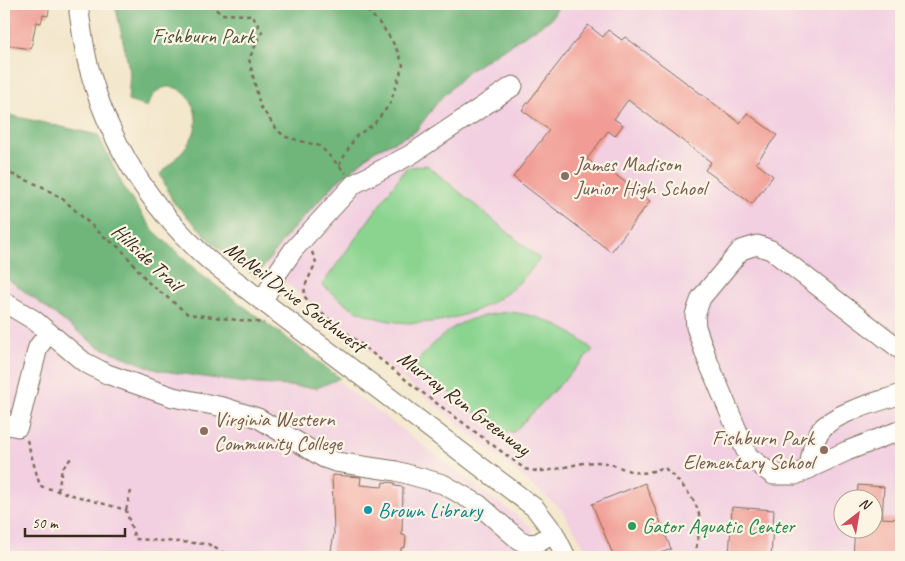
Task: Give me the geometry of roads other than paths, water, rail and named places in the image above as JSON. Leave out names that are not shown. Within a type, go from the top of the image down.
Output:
[{"type":"street","name":"McNeil Drive Southwest","points":[[79,12],[89,68],[122,150],[147,194],[191,244],[281,315],[514,491],[540,514],[554,533],[566,557]]},
{"type":"street","points":[[263,301],[278,272],[294,249],[354,184],[410,155],[513,86]]},
{"type":"street","points":[[901,350],[771,250],[756,245],[741,250],[702,298],[695,315],[696,327],[707,359],[748,456],[773,475],[784,477],[795,475],[847,451],[901,430]]},
{"type":"street","points":[[4,302],[34,320],[84,362],[129,384],[172,397],[223,407],[258,418],[324,458],[336,462],[396,471],[443,484],[478,504],[519,540],[528,544],[538,543],[554,533]]},
{"type":"street","points":[[4,424],[18,427],[38,347],[49,333]]},
{"type":"street","points":[[809,469],[819,433],[825,426],[848,413],[901,394]]},
{"type":"place","name":"James Madison Junior High School","points":[[565,176]]},
{"type":"place","name":"Virginia Western Community College","points":[[204,431]]},
{"type":"place","name":"Fishburn Park Elementary School","points":[[824,450]]},
{"type":"place","name":"Brown Library","points":[[368,510]]},
{"type":"place","name":"Gator Aquatic Center","points":[[632,526]]},
{"type":"park label","name":"Fishburn Park","points":[[203,36]]}]
